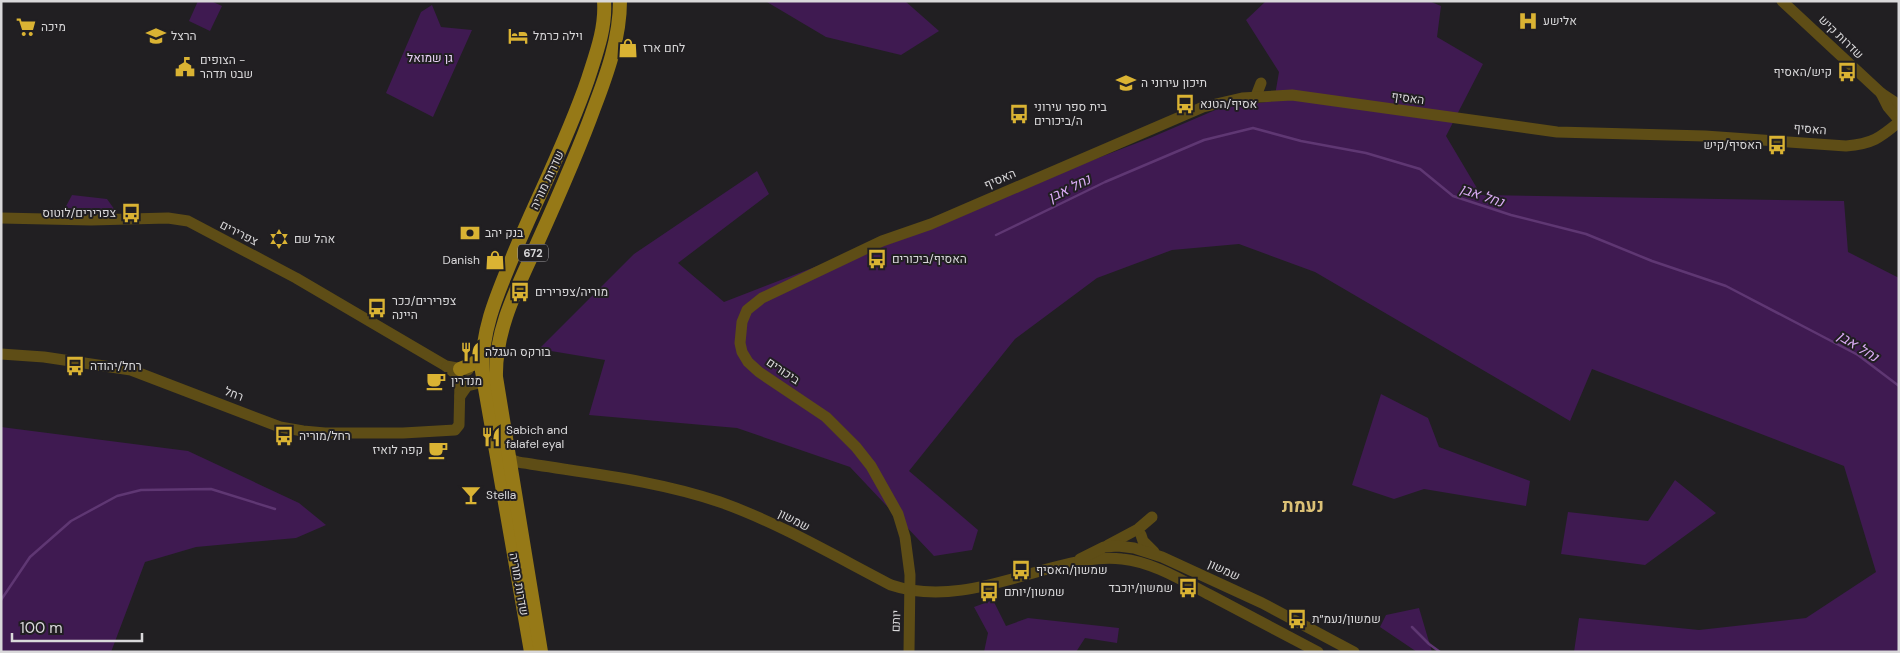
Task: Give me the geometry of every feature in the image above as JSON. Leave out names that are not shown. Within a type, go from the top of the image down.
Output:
[{"type":"main road","name":"שדרות מוריה","points":[[531,652],[495,449],[483,350],[486,326],[500,288],[527,222],[575,116],[598,44],[603,22],[604,1]]},
{"type":"main road","name":"שדרות מוריה","points":[[541,652],[509,459],[487,377],[497,352],[507,313],[582,142],[607,73],[617,31],[620,1]]},
{"type":"main road","points":[[460,369],[475,362],[483,350]]},
{"type":"street","name":"שדרות קיש","points":[[1782,1],[1881,93],[1899,105]]},
{"type":"street","points":[[1256,96],[1261,83]]},
{"type":"street","points":[[1280,86],[1292,95]]},
{"type":"street","name":"שדרות קיש","points":[[1881,93],[1888,107],[1899,121]]},
{"type":"street","name":"האסיף","points":[[930,224],[1203,106],[1221,101],[1256,96],[1292,95],[1557,132],[1705,136],[1846,146],[1875,141],[1899,121]]},
{"type":"street","name":"צפרירים","points":[[1,218],[91,220],[168,218],[188,221],[356,311],[446,366],[487,377]]},
{"type":"street","name":"ביכורים","points":[[911,591],[905,536],[898,514],[871,466],[856,447],[826,417],[759,372],[748,362],[742,352],[740,332],[747,310],[762,298],[882,241],[930,224]]},
{"type":"street","name":"רחל","points":[[1,354],[44,357],[131,370],[280,427],[324,433],[452,431],[459,425],[460,396]]},
{"type":"street","points":[[446,366],[459,378],[460,396]]},
{"type":"street","points":[[460,396],[467,386],[487,377]]},
{"type":"street","name":"שמשון","points":[[495,449],[509,459],[652,485],[721,502],[770,523],[891,585],[911,591],[927,593],[948,592],[1000,582],[1077,561],[1122,558],[1164,572],[1318,652]]},
{"type":"street","points":[[1104,547],[1138,529],[1152,517]]},
{"type":"street","points":[[1141,534],[1147,546],[1162,557]]},
{"type":"street","name":"שמשון","points":[[1077,561],[1104,547],[1126,546],[1162,557],[1262,602],[1354,652]]},
{"type":"street","points":[[891,585],[904,583],[910,575],[932,590],[948,592]]},
{"type":"street","points":[[891,585],[906,600],[910,612],[927,593]]},
{"type":"street","name":"יותם","points":[[909,652],[911,591]]},
{"type":"green space","points":[[198,1],[211,1],[222,6],[210,31],[189,21]]},
{"type":"green space","points":[[905,1],[939,31],[901,55],[826,37],[767,2]]},
{"type":"green space","points":[[1266,1],[1429,1],[1441,6],[1437,37],[1483,64],[1446,136],[1481,195],[1844,201],[1848,252],[1899,278],[1899,652],[1574,652],[1579,618],[1699,630],[1806,618],[1876,572],[1844,466],[1592,369],[1570,421],[1315,272],[1239,244],[1172,250],[1097,278],[1015,339],[909,471],[978,530],[972,550],[934,556],[850,467],[737,428],[589,415],[605,360],[539,349],[634,254],[757,171],[769,194],[678,263],[724,302],[1150,138],[1220,108],[1274,101],[1279,72],[1246,20]]},
{"type":"green space","name":"גן שמואל","points":[[432,5],[441,27],[472,30],[433,117],[386,93],[421,12]]},
{"type":"green space","points":[[72,195],[107,199],[117,213],[63,212]]},
{"type":"green space","points":[[1381,394],[1428,418],[1439,447],[1530,481],[1526,506],[1424,489],[1394,499],[1352,485]]},
{"type":"green space","points":[[1,427],[188,451],[299,503],[326,525],[296,538],[196,547],[145,562],[111,652],[1,652]]},
{"type":"green space","points":[[1675,480],[1716,513],[1645,565],[1561,554],[1568,512],[1648,521]]},
{"type":"green space","points":[[993,600],[1006,626],[1028,618],[1119,628],[1117,643],[1085,638],[1076,652],[984,652],[988,633],[974,607]]},
{"type":"green space","points":[[1419,608],[1432,652],[1417,652],[1380,627],[1386,615]]},
{"type":"waterway","name":"נחל אבן","points":[[996,235],[1105,182],[1204,140],[1253,128],[1301,141],[1366,153],[1420,169],[1453,196],[1511,215],[1586,234],[1652,261],[1726,286],[1858,355],[1899,386]]},
{"type":"waterway","points":[[1,600],[30,557],[71,521],[117,496],[141,490],[211,489],[275,509]]},
{"type":"waterway","points":[[1412,627],[1440,652]]},
{"type":"place","name":"אלישע","points":[[1528,21]]},
{"type":"place","name":"מיכה","points":[[26,27]]},
{"type":"place","name":"הרצל","points":[[156,36]]},
{"type":"place","name":"וילה כרמל","points":[[518,36]]},
{"type":"place","name":"לחם ארז","points":[[628,48]]},
{"type":"place","name":"הצופים - שבט תדהר","points":[[185,67]]},
{"type":"place","name":"קיש/האסיף","points":[[1847,72]]},
{"type":"place","name":"תיכון עירוני ה","points":[[1126,83]]},
{"type":"place","name":"אסיף/הטנא","points":[[1185,104]]},
{"type":"place","name":"בית ספר עירוני ה/ביכורים","points":[[1019,114]]},
{"type":"place","name":"האסיף/קיש","points":[[1777,145]]},
{"type":"place","name":"צפרירים/לוטוס","points":[[131,213]]},
{"type":"place","name":"בנק יהב","points":[[470,233]]},
{"type":"place","name":"אהל שם","points":[[279,239]]},
{"type":"place","name":"האסיף/ביכורים","points":[[877,259]]},
{"type":"place","name":"Danish","points":[[495,260]]},
{"type":"place","name":"מוריה/צפרירים","points":[[520,292]]},
{"type":"place","name":"צפרירים/ככר היינה","points":[[377,308]]},
{"type":"place","name":"בורקס העגלה","points":[[470,352]]},
{"type":"place","name":"רחל/יהודה","points":[[75,366]]},
{"type":"place","name":"מנדרין","points":[[436,381]]},
{"type":"place","name":"רחל/מוריה","points":[[284,436]]},
{"type":"place","name":"Sabich and falafel eyal","points":[[491,437]]},
{"type":"place","name":"קפה לואיז","points":[[438,450]]},
{"type":"place","name":"Stella","points":[[471,495]]},
{"type":"place","name":"שמשון/האסיף","points":[[1021,570]]},
{"type":"place","name":"שמשון/יוכבד","points":[[1188,588]]},
{"type":"place","name":"שמשון/יותם","points":[[989,592]]},
{"type":"place","name":"שמשון/נעמ״ת","points":[[1297,619]]},
{"type":"district","name":"נעמת","points":[[1303,506]]}]
